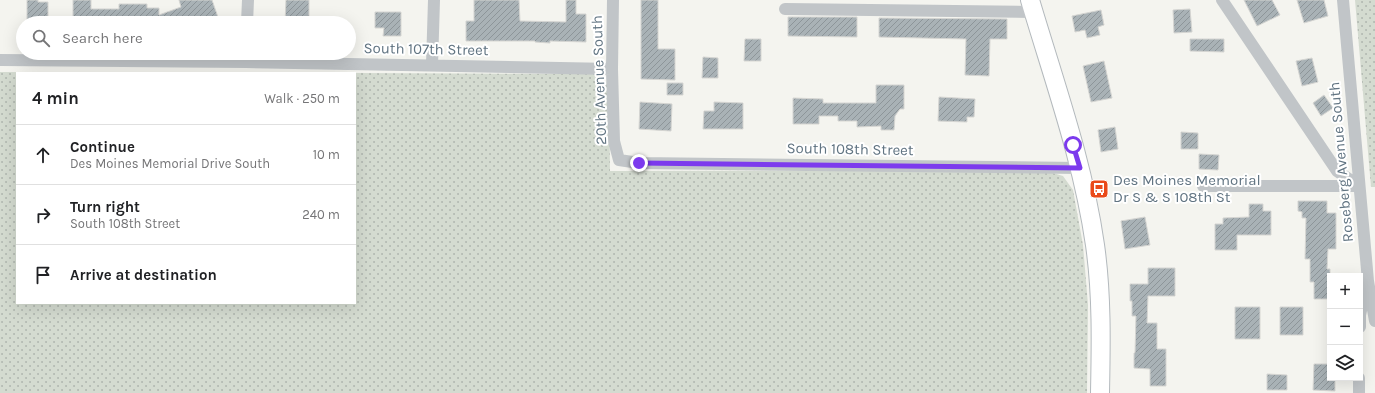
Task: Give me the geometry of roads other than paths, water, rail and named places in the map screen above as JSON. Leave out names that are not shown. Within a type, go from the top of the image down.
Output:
[{"type":"main road","points":[[1032,6],[1080,168],[1095,246],[1101,318],[1100,393]]},
{"type":"street","points":[[247,16],[248,0]]},
{"type":"street","points":[[432,65],[434,0]]},
{"type":"street","name":"20th Avenue South","points":[[613,0],[612,69],[614,141],[619,160]]},
{"type":"street","points":[[1222,0],[1336,171],[1359,186]]},
{"type":"street","name":"Roseberg Avenue South","points":[[1344,0],[1368,281],[1375,321]]},
{"type":"street","points":[[785,9],[1032,6]]},
{"type":"street","name":"South 107th Street","points":[[0,60],[16,60]]},
{"type":"street","name":"South 107th Street","points":[[299,60],[612,69]]},
{"type":"street","name":"South 108th Street","points":[[619,160],[639,163],[1080,168]]},
{"type":"street","points":[[1203,186],[1359,186]]},
{"type":"street","points":[[1361,309],[1368,281]]},
{"type":"street","points":[[1359,381],[1359,393]]},
{"type":"place","name":"Des Moines Memorial Dr S & S 108th St","points":[[1099,189]]}]
